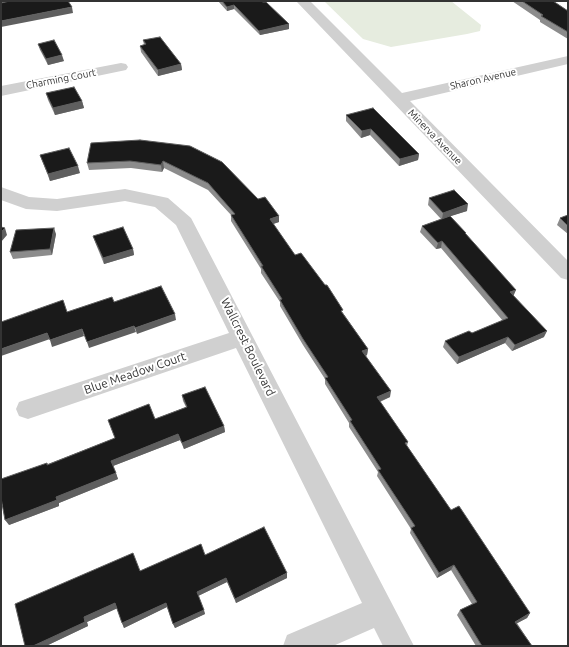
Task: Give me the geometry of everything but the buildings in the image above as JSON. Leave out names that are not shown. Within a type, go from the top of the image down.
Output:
[{"type":"street","points":[[1,3],[10,1]]},
{"type":"street","name":"Minerva Avenue","points":[[303,1],[568,273]]},
{"type":"street","name":"Sharon Avenue","points":[[398,99],[568,60]]},
{"type":"street","name":"Charming Court","points":[[1,91],[121,67]]},
{"type":"street","name":"Wallcrest Boulevard","points":[[1,193],[26,203],[57,205],[126,195],[161,202],[184,222],[399,646]]},
{"type":"street","name":"Blue Meadow Court","points":[[28,409],[242,337]]},
{"type":"street","points":[[298,646],[380,610]]},
{"type":"shaded area","points":[[324,1],[451,1],[481,25],[480,31],[391,47],[363,39]]}]
